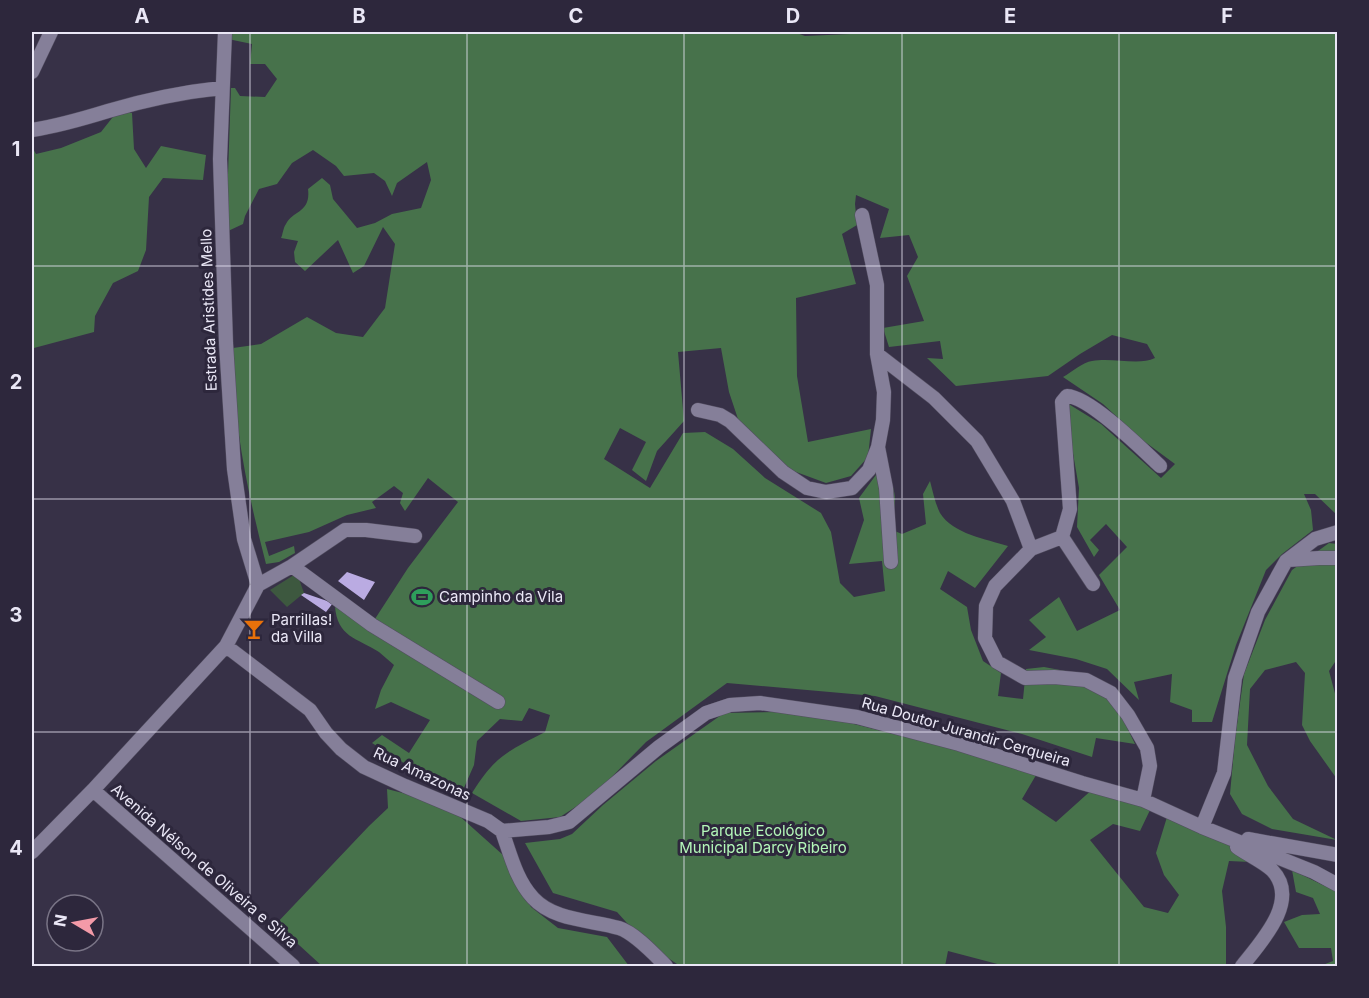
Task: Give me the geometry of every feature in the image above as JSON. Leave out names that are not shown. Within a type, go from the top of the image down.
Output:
[{"type":"street","points":[[32,72],[51,32]]},
{"type":"street","name":"Estrada Aristides Mello","points":[[225,32],[220,159],[226,342],[234,469],[244,539],[258,585]]},
{"type":"street","points":[[32,130],[65,125],[109,110],[186,92],[222,88]]},
{"type":"street","points":[[698,410],[720,415],[730,421],[783,472],[807,488],[826,492],[852,488],[869,470],[878,447],[883,420],[884,392],[877,354],[877,285],[862,215]]},
{"type":"street","points":[[877,354],[934,398],[977,441],[1013,501],[1031,549]]},
{"type":"street","points":[[1093,584],[1062,537],[1070,508],[1062,402],[1067,396],[1076,397],[1106,417],[1160,466]]},
{"type":"street","points":[[878,447],[886,488],[891,562]]},
{"type":"street","points":[[32,852],[93,790],[226,646],[258,585],[292,566],[345,530],[415,536]]},
{"type":"street","points":[[1202,827],[1224,773],[1235,678],[1258,612],[1286,561],[1315,539],[1338,532]]},
{"type":"street","points":[[1062,537],[1031,549],[995,586],[986,606],[985,638],[997,662],[1025,678],[1054,677],[1086,680],[1112,693],[1147,748],[1150,766],[1143,800]]},
{"type":"street","points":[[1286,561],[1338,558]]},
{"type":"street","points":[[292,566],[372,625],[498,702]]},
{"type":"street","name":"Rua Amazonas","points":[[226,646],[310,711],[341,749],[364,766],[488,821],[502,831]]},
{"type":"street","name":"Rua Doutor Jurandir Cerqueira","points":[[502,831],[549,828],[569,822],[659,747],[706,713],[730,705],[760,703],[857,717],[959,744],[1143,800],[1202,827],[1314,872],[1338,885]]},
{"type":"street","name":"Avenida Nélson de Oliveira e Silva","points":[[93,790],[293,966]]},
{"type":"street","points":[[502,831],[522,885],[534,900],[550,910],[572,918],[621,929],[651,951],[666,966]]},
{"type":"street","points":[[1230,838],[1246,838],[1338,855]]},
{"type":"street","points":[[1230,838],[1238,848],[1271,869],[1282,884],[1282,901],[1274,924],[1242,966]]},
{"type":"green space","points":[[229,32],[794,32],[805,36],[853,32],[1337,32],[1337,515],[1315,494],[1304,494],[1311,510],[1313,530],[1282,554],[1266,570],[1236,645],[1212,722],[1192,722],[1192,710],[1170,702],[1172,674],[1134,682],[1139,700],[1107,669],[1076,659],[1029,650],[1046,637],[1029,620],[1059,597],[1077,631],[1120,610],[1099,575],[1127,547],[1106,524],[1090,540],[1099,550],[1094,557],[1077,527],[1079,488],[1066,413],[1067,403],[1101,424],[1161,478],[1175,464],[1141,439],[1103,404],[1063,377],[1081,365],[1092,361],[1141,361],[1155,358],[1147,344],[1112,335],[1048,376],[956,386],[927,358],[943,359],[940,341],[889,347],[883,328],[924,321],[907,276],[918,257],[909,235],[880,238],[889,209],[856,195],[857,225],[842,234],[856,284],[796,298],[797,376],[808,442],[871,429],[868,457],[851,476],[826,483],[788,469],[738,419],[729,392],[721,348],[678,352],[684,421],[657,451],[646,481],[632,470],[646,442],[620,428],[604,459],[650,488],[683,433],[705,432],[733,449],[765,478],[821,513],[831,532],[840,583],[854,597],[885,591],[882,561],[849,564],[864,520],[859,498],[884,464],[895,496],[890,529],[902,534],[926,524],[923,494],[930,481],[940,513],[953,526],[971,535],[1008,546],[975,588],[948,571],[940,589],[967,607],[971,630],[983,661],[1001,673],[998,696],[1023,699],[1026,669],[1044,667],[1076,673],[1100,691],[1118,709],[1135,744],[1096,738],[1092,757],[1022,734],[875,696],[727,683],[646,742],[594,795],[560,817],[521,821],[472,793],[495,762],[521,744],[545,732],[550,715],[529,708],[522,721],[500,719],[477,741],[474,765],[463,790],[407,765],[372,743],[382,735],[409,753],[430,720],[391,702],[375,709],[381,690],[394,665],[379,652],[344,630],[335,606],[373,622],[408,568],[458,502],[428,478],[405,511],[400,503],[403,493],[394,486],[372,502],[376,508],[347,515],[309,532],[265,542],[269,556],[294,546],[295,553],[279,562],[266,564],[242,457],[235,402],[233,348],[261,344],[307,317],[336,333],[363,337],[385,308],[395,244],[383,227],[364,266],[353,273],[338,240],[305,271],[295,262],[294,252],[298,241],[281,238],[284,227],[289,219],[307,203],[308,189],[322,178],[330,185],[333,199],[357,228],[375,223],[392,214],[421,208],[431,180],[427,162],[397,183],[392,196],[385,181],[374,173],[344,176],[336,166],[313,150],[292,163],[277,184],[259,189],[243,224],[226,232],[231,88],[235,88],[240,96],[265,97],[277,79],[265,64],[250,64],[252,44],[228,39]]},
{"type":"green space","points":[[116,113],[132,113],[134,149],[146,168],[161,146],[206,155],[203,180],[163,178],[149,197],[146,250],[138,271],[113,283],[95,316],[94,332],[34,348],[32,369],[32,147],[36,154],[61,148],[101,132]]},
{"type":"green space","points":[[1329,543],[1337,544],[1337,659],[1329,671],[1337,701],[1337,779],[1310,741],[1302,725],[1305,673],[1296,662],[1265,670],[1250,689],[1247,745],[1268,786],[1293,819],[1337,840],[1272,829],[1242,814],[1230,794],[1244,674],[1265,620],[1292,570]]},
{"type":"green space","points":[[297,573],[304,593],[287,607],[270,590]]},
{"type":"green space","name":"Parque Ecológico Municipal Darcy Ribeiro","points":[[779,712],[846,722],[1039,770],[1022,799],[1056,822],[1095,787],[1151,808],[1140,831],[1113,824],[1090,840],[1144,907],[1168,913],[1179,895],[1164,875],[1156,853],[1167,817],[1229,841],[1250,862],[1229,861],[1222,891],[1226,927],[1226,966],[1005,966],[948,951],[945,966],[680,966],[644,942],[617,912],[553,893],[525,843],[560,839],[572,834],[656,761],[724,713]]},
{"type":"green space","points":[[387,789],[446,804],[503,855],[531,907],[558,928],[607,937],[629,966],[322,966],[276,924],[388,808]]},
{"type":"green space","points":[[1292,870],[1337,892],[1337,966],[1320,966],[1333,961],[1331,948],[1299,948],[1284,922],[1302,915],[1320,914],[1313,898],[1296,892]]},
{"type":"building","points":[[347,572],[375,582],[364,600],[338,581]]},
{"type":"building","points":[[304,593],[333,603],[326,612],[301,595]]},
{"type":"place","name":"Campinho da Vila","points":[[422,597]]},
{"type":"place","name":"Parrillas! da Villa","points":[[254,629]]}]
